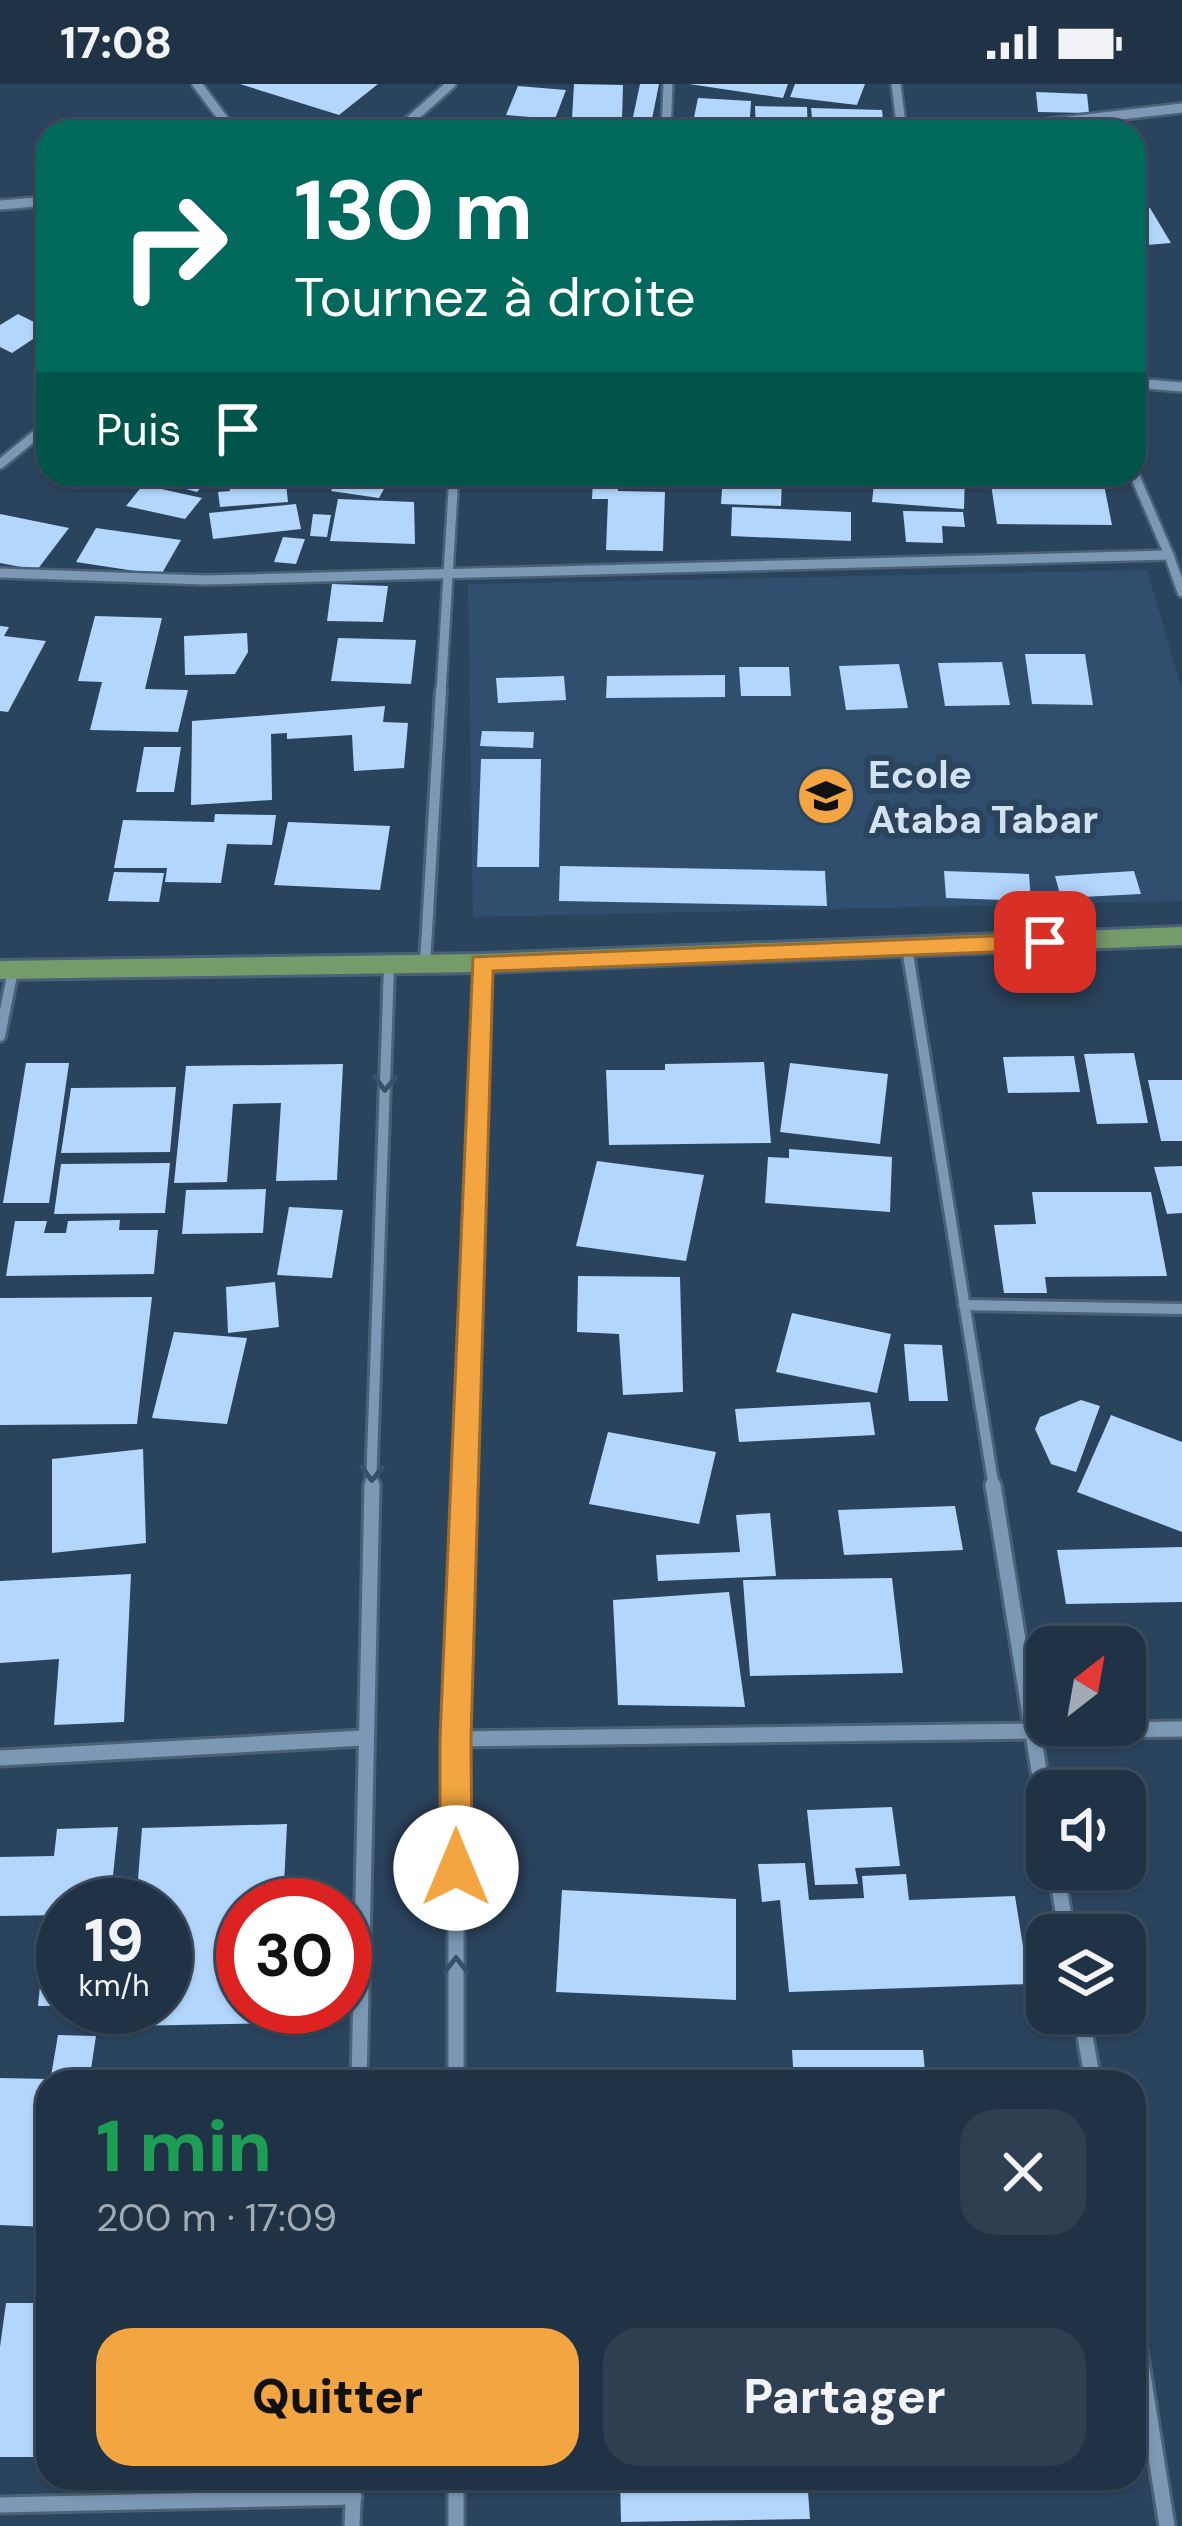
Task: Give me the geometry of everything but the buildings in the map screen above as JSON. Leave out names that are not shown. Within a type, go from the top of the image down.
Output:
[{"type":"main road","points":[[6,970],[389,966],[1182,936]]},
{"type":"street","points":[[197,84],[224,120]]},
{"type":"street","points":[[410,120],[451,84]]},
{"type":"street","points":[[666,120],[668,84]]},
{"type":"street","points":[[896,84],[900,120]]},
{"type":"street","points":[[1078,120],[1182,108]]},
{"type":"street","points":[[0,205],[36,202]]},
{"type":"street","points":[[1146,384],[1182,387]]},
{"type":"street","points":[[0,464],[36,435]]},
{"type":"street","points":[[425,964],[453,486]]},
{"type":"street","points":[[1139,486],[1182,592]]},
{"type":"street","points":[[0,573],[205,580],[1169,554]]},
{"type":"street","points":[[908,948],[1026,1698]]},
{"type":"street","points":[[456,2070],[456,1738],[481,963]]},
{"type":"street","points":[[359,2070],[363,1738],[389,966]]},
{"type":"street","points":[[0,1036],[6,970]]},
{"type":"street","points":[[964,1305],[1182,1309]]},
{"type":"street","points":[[1146,1729],[1182,1729]]},
{"type":"street","points":[[456,1738],[1026,1730]]},
{"type":"street","points":[[0,1758],[363,1738]]},
{"type":"street","points":[[1085,2034],[1091,2070]]},
{"type":"street","points":[[1146,2394],[1167,2526]]},
{"type":"street","points":[[0,2505],[295,2490]]},
{"type":"street","points":[[352,2526],[354,2490]]},
{"type":"street","points":[[456,2490],[456,2526]]},
{"type":"shaded area","name":"Ecole Ataba Tabar","points":[[1147,570],[1182,690],[1182,901],[473,917],[468,584]]},
{"type":"place","name":"Ecole Ataba Tabar","points":[[826,796]]},
{"type":"route","points":[[456,1868],[481,963],[1045,942]]}]
